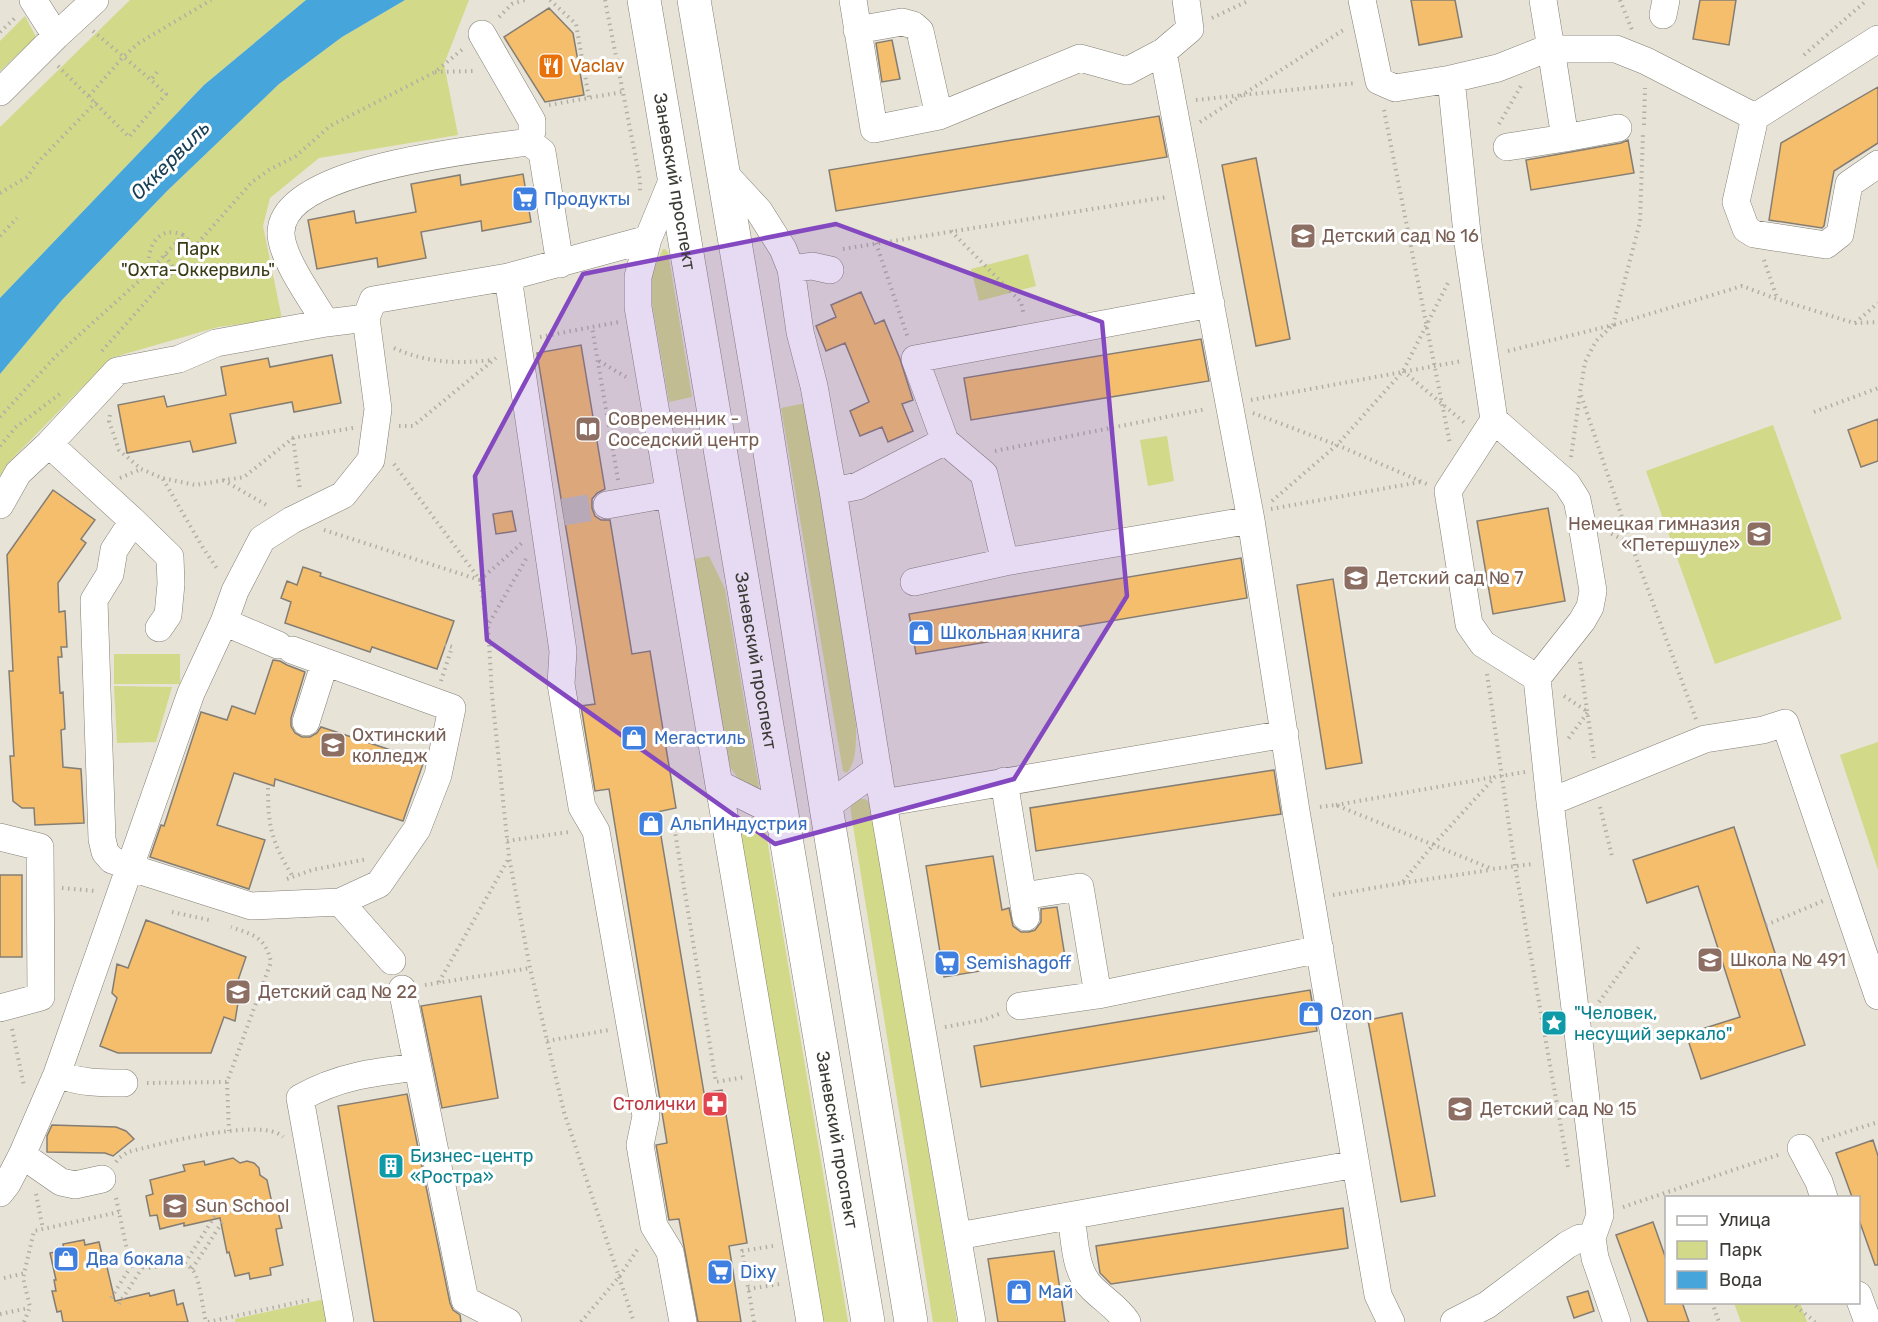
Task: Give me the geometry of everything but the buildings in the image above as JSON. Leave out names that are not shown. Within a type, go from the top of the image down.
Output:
[{"type":"main road","name":"Заневский проспект","points":[[644,0],[868,1322]]},
{"type":"main road","points":[[694,0],[761,396],[911,1322]]},
{"type":"street","points":[[33,0],[56,36]]},
{"type":"street","points":[[0,92],[95,0]]},
{"type":"street","points":[[853,0],[856,30],[874,129],[939,116],[1080,58],[1127,70],[1163,51],[1190,28],[1186,0]]},
{"type":"street","points":[[1543,0],[1546,50],[1565,138]]},
{"type":"street","points":[[1364,8],[1378,81],[1395,88],[1451,79],[1498,68],[1546,50],[1616,49],[1646,61],[1755,117]]},
{"type":"street","points":[[856,30],[902,22],[913,25],[920,31],[939,116]]},
{"type":"street","points":[[482,34],[532,121],[529,142]]},
{"type":"street","points":[[1878,39],[1755,117],[1736,202],[1746,229],[1754,234],[1826,245],[1840,234],[1849,184],[1878,164]]},
{"type":"street","points":[[1163,51],[1229,404],[1256,515],[1296,811],[1378,1295],[1391,1322]]},
{"type":"street","points":[[1451,79],[1468,243],[1485,356],[1488,429],[1452,484],[1469,624],[1483,644],[1537,678]]},
{"type":"street","points":[[1502,138],[1565,138],[1618,128]]},
{"type":"street","points":[[326,323],[283,249],[281,232],[286,213],[304,196],[330,183],[406,161],[529,142],[554,166],[560,264]]},
{"type":"street","points":[[723,172],[759,211],[783,249],[790,269],[800,332],[814,386],[833,491],[883,803],[972,1322]]},
{"type":"street","points":[[674,176],[648,239],[638,277],[638,307],[810,1322]]},
{"type":"street","points":[[0,1193],[22,1155],[57,1074],[191,693],[224,622],[235,591],[262,538],[343,495],[371,460],[378,409],[367,326],[373,300],[508,277],[648,239]]},
{"type":"street","points":[[790,269],[831,260]]},
{"type":"street","points":[[508,277],[517,341],[550,522],[563,651],[561,684],[582,807],[594,828],[646,1116],[640,1145],[654,1226],[670,1252],[682,1322]]},
{"type":"street","points":[[1005,562],[984,474],[955,449],[915,359],[1211,304]]},
{"type":"street","points":[[0,505],[18,473],[49,444],[117,371],[179,359],[216,343],[326,323],[367,326]]},
{"type":"street","points":[[1488,429],[1567,484],[1577,500],[1593,591],[1590,607],[1537,678],[1578,1032],[1596,1226],[1595,1258],[1617,1322]]},
{"type":"street","points":[[49,444],[170,557],[171,584],[168,615],[159,628]]},
{"type":"street","points":[[833,491],[858,486],[955,449]]},
{"type":"street","points":[[615,504],[669,494]]},
{"type":"street","points":[[914,582],[1005,562],[1256,515]]},
{"type":"street","points":[[133,521],[114,550],[110,574],[94,600],[102,839],[105,852],[112,860],[130,867],[251,906],[340,902],[379,884],[417,829],[438,775],[452,708],[285,647],[224,622]]},
{"type":"street","points":[[306,722],[325,662]]},
{"type":"street","points":[[1550,802],[1705,740],[1762,730],[1785,723],[1878,996]]},
{"type":"street","points":[[883,803],[1285,734]]},
{"type":"street","points":[[826,807],[878,769]]},
{"type":"street","points":[[1004,781],[1024,907],[1080,887],[1098,995]]},
{"type":"street","points":[[719,784],[783,816]]},
{"type":"street","points":[[0,837],[40,847],[41,997],[4,1007]]},
{"type":"street","points":[[340,902],[392,961]]},
{"type":"street","points":[[1020,1006],[1098,995],[1320,949]]},
{"type":"street","points":[[402,989],[465,1300],[508,1322]]},
{"type":"street","points":[[339,1322],[300,1098],[316,1089],[364,1073],[418,1067]]},
{"type":"street","points":[[57,1074],[89,1083],[124,1083]]},
{"type":"street","points":[[1801,1148],[1824,1196]]},
{"type":"street","points":[[22,1155],[61,1182],[75,1185],[110,1178]]},
{"type":"street","points":[[958,1236],[1356,1164]]},
{"type":"street","points":[[1071,1216],[1080,1270],[1090,1287],[1120,1312],[1127,1322]]},
{"type":"street","points":[[1454,1322],[1487,1305],[1596,1226]]},
{"type":"street","points":[[1860,1300],[1868,1322]]},
{"type":"path","points":[[89,96],[123,57],[139,43],[211,0]]},
{"type":"path","points":[[99,354],[252,182],[268,170],[296,156],[330,126],[435,72],[482,34],[512,4],[525,0]]},
{"type":"path","points":[[550,0],[576,24],[589,98]]},
{"type":"path","points":[[605,0],[640,180],[640,202]]},
{"type":"path","points":[[1190,28],[1250,0]]},
{"type":"path","points":[[1179,136],[1243,96],[1364,8]]},
{"type":"path","points":[[54,62],[129,137],[166,94],[90,29]]},
{"type":"path","points":[[1502,138],[1546,50]]},
{"type":"path","points":[[1567,484],[1585,362],[1596,341],[1613,325],[1640,222],[1646,61]]},
{"type":"path","points":[[435,72],[503,70]]},
{"type":"path","points":[[151,80],[158,72]]},
{"type":"path","points":[[1173,102],[1378,81],[1436,365],[1452,484],[1421,482],[1256,515]]},
{"type":"path","points":[[526,109],[622,92]]},
{"type":"path","points":[[0,193],[27,177],[38,162],[96,102]]},
{"type":"path","points":[[831,260],[876,243],[1190,194]]},
{"type":"path","points":[[0,236],[17,218]]},
{"type":"path","points":[[149,272],[149,251],[163,234],[173,231],[183,235],[194,246]]},
{"type":"path","points":[[951,231],[1021,302],[1028,338]]},
{"type":"path","points":[[1754,234],[1777,299]]},
{"type":"path","points":[[0,417],[56,356],[149,272],[183,235]]},
{"type":"path","points":[[876,243],[915,359]]},
{"type":"path","points":[[1256,515],[1337,445],[1403,371],[1468,243]]},
{"type":"path","points":[[165,255],[174,269]]},
{"type":"path","points":[[955,449],[1229,404],[1485,356],[1613,325],[1742,286],[1854,323],[1878,322]]},
{"type":"path","points":[[1854,323],[1878,303]]},
{"type":"path","points":[[99,390],[112,402],[109,421],[119,450],[141,469],[162,478],[195,486],[244,477],[293,438],[413,426],[517,341],[625,321]]},
{"type":"path","points":[[367,326],[396,350],[428,360],[461,363],[494,360]]},
{"type":"path","points":[[592,327],[615,504]]},
{"type":"path","points":[[598,361],[627,378]]},
{"type":"path","points":[[1403,371],[1442,404],[1488,429]]},
{"type":"path","points":[[1814,412],[1878,388]]},
{"type":"path","points":[[0,446],[16,428],[64,389]]},
{"type":"path","points":[[1580,392],[1631,544],[1688,701],[1705,740]]},
{"type":"path","points":[[1229,404],[1337,445],[1421,482]]},
{"type":"path","points":[[376,431],[480,579],[488,625],[492,695],[509,857],[530,968],[564,1112],[634,1322]]},
{"type":"path","points":[[293,438],[298,517]]},
{"type":"path","points":[[162,478],[203,548],[235,591]]},
{"type":"path","points":[[223,480],[298,517],[480,579]]},
{"type":"path","points":[[480,579],[550,522]]},
{"type":"path","points":[[488,625],[522,564],[550,522]]},
{"type":"path","points":[[1575,630],[1599,801],[1612,856]]},
{"type":"path","points":[[1483,644],[1515,866],[1568,1169]]},
{"type":"path","points":[[435,702],[452,647],[445,645]]},
{"type":"path","points":[[1296,811],[1547,769]]},
{"type":"path","points":[[1402,883],[1495,777]]},
{"type":"path","points":[[268,788],[268,811],[272,837],[293,877]]},
{"type":"path","points":[[1336,805],[1492,869]]},
{"type":"path","points":[[507,841],[594,828]]},
{"type":"path","points":[[676,837],[716,1082],[752,1076]]},
{"type":"path","points":[[283,881],[312,870],[365,860],[376,855]]},
{"type":"path","points":[[439,982],[509,857]]},
{"type":"path","points":[[1311,899],[1492,869],[1558,861]]},
{"type":"path","points":[[40,886],[121,893]]},
{"type":"path","points":[[1766,925],[1843,894]]},
{"type":"path","points":[[172,912],[215,922]]},
{"type":"path","points":[[225,925],[261,939],[271,962],[227,1082],[229,1131]]},
{"type":"path","points":[[1578,1032],[1641,944]]},
{"type":"path","points":[[402,989],[530,968]]},
{"type":"path","points":[[944,1027],[983,1020],[1020,1006]]},
{"type":"path","points":[[4,1007],[33,1128]]},
{"type":"path","points":[[547,1041],[630,1027]]},
{"type":"path","points":[[124,1083],[227,1082]]},
{"type":"path","points":[[1596,1226],[1673,1190],[1878,1122]]},
{"type":"path","points":[[286,1140],[271,1130],[219,1131],[128,1152],[119,1158],[110,1178],[128,1255],[133,1263],[142,1268],[176,1262],[185,1263],[196,1274],[207,1322],[225,1320],[313,1299],[312,1289]]},
{"type":"path","points":[[1673,1190],[1676,1196]]},
{"type":"path","points":[[24,1322],[30,1307],[23,1278],[34,1231],[119,1212]]},
{"type":"path","points":[[185,1263],[215,1216]]},
{"type":"path","points":[[192,1269],[223,1221]]},
{"type":"path","points":[[581,1322],[619,1276],[654,1226]]},
{"type":"path","points":[[754,1322],[742,1251],[780,1245]]},
{"type":"path","points":[[111,1298],[133,1263]]},
{"type":"path","points":[[119,1304],[142,1268]]},
{"type":"path","points":[[4,1278],[25,1272]]},
{"type":"path","points":[[748,1289],[786,1283]]},
{"type":"path","points":[[1714,1304],[1719,1322]]},
{"type":"path","points":[[1793,1304],[1815,1322]]},
{"type":"path","points":[[0,1314],[30,1307]]},
{"type":"highlighted area","points":[[836,224],[1102,322],[1127,596],[1014,779],[775,844],[487,640],[475,476],[583,274]]},
{"type":"green space","points":[[130,0],[306,0],[204,85],[0,298],[0,127]]},
{"type":"green space","name":"Парк \"Охта-Оккервиль\"","points":[[405,0],[469,0],[444,64],[458,135],[319,158],[270,198],[263,226],[282,319],[218,327],[111,358],[7,464],[0,476],[0,374],[62,300],[167,191],[279,84],[342,37]]},
{"type":"green space","points":[[25,16],[36,37],[0,71],[0,41]]},
{"type":"green space","points":[[663,249],[668,252],[692,397],[669,402],[650,292],[650,277]]},
{"type":"green space","points":[[1028,254],[1036,286],[979,301],[971,269]]},
{"type":"green space","points":[[806,403],[856,725],[854,756],[847,773],[843,771],[781,408]]},
{"type":"green space","points":[[1773,425],[1842,619],[1715,664],[1646,471]]},
{"type":"green space","points":[[1167,436],[1174,481],[1148,486],[1140,440]]},
{"type":"green space","points":[[709,556],[725,589],[758,789],[752,789],[737,777],[730,767],[694,559]]},
{"type":"green space","points":[[114,654],[180,654],[180,684],[114,684]]},
{"type":"green space","points":[[114,686],[172,687],[156,742],[117,743]]},
{"type":"green space","points":[[1878,742],[1878,870],[1840,755]]},
{"type":"green space","points":[[857,799],[865,799],[872,810],[957,1322],[933,1322],[851,813],[851,805]]},
{"type":"green space","points":[[753,819],[760,821],[766,833],[848,1322],[821,1322],[740,831],[741,824]]},
{"type":"green space","points":[[325,1299],[329,1322],[235,1322],[235,1319]]},
{"type":"green space","points":[[1734,1304],[1800,1304],[1807,1322],[1741,1322]]},
{"type":"water","name":"Оккервиль","points":[[306,0],[405,0],[342,37],[279,84],[167,191],[62,300],[0,374],[0,298],[204,85]]},
{"type":"tunnel","points":[[563,512],[607,505]]},
{"type":"place","name":"Vaclav","points":[[551,66]]},
{"type":"place","name":"Продукты","points":[[525,199]]},
{"type":"place","name":"Детский сад № 16","points":[[1303,236]]},
{"type":"place","name":"Современник - Соседский центр","points":[[588,429]]},
{"type":"place","name":"Немецкая гимназия «Петершуле»","points":[[1759,534]]},
{"type":"place","name":"Детский сад № 7","points":[[1356,578]]},
{"type":"place","name":"Школьная книга","points":[[921,633]]},
{"type":"place","name":"Мегастиль","points":[[634,738]]},
{"type":"place","name":"Охтинский колледж","points":[[333,745]]},
{"type":"place","name":"АльпИндустрия","points":[[651,824]]},
{"type":"place","name":"Школа № 491","points":[[1710,960]]},
{"type":"place","name":"Semishagoff","points":[[947,963]]},
{"type":"place","name":"Детский сад № 22","points":[[238,992]]},
{"type":"place","name":"Ozon","points":[[1311,1014]]},
{"type":"place","name":"\"Человек, несущий зеркало\"","points":[[1554,1023]]},
{"type":"place","name":"Столички","points":[[715,1104]]},
{"type":"place","name":"Детский сад № 15","points":[[1460,1109]]},
{"type":"place","name":"Бизнес-центр «Ростра»","points":[[391,1166]]},
{"type":"place","name":"Sun School","points":[[175,1206]]},
{"type":"place","name":"Два бокала","points":[[66,1259]]},
{"type":"place","name":"Dixy","points":[[720,1272]]},
{"type":"place","name":"Май","points":[[1019,1292]]}]
